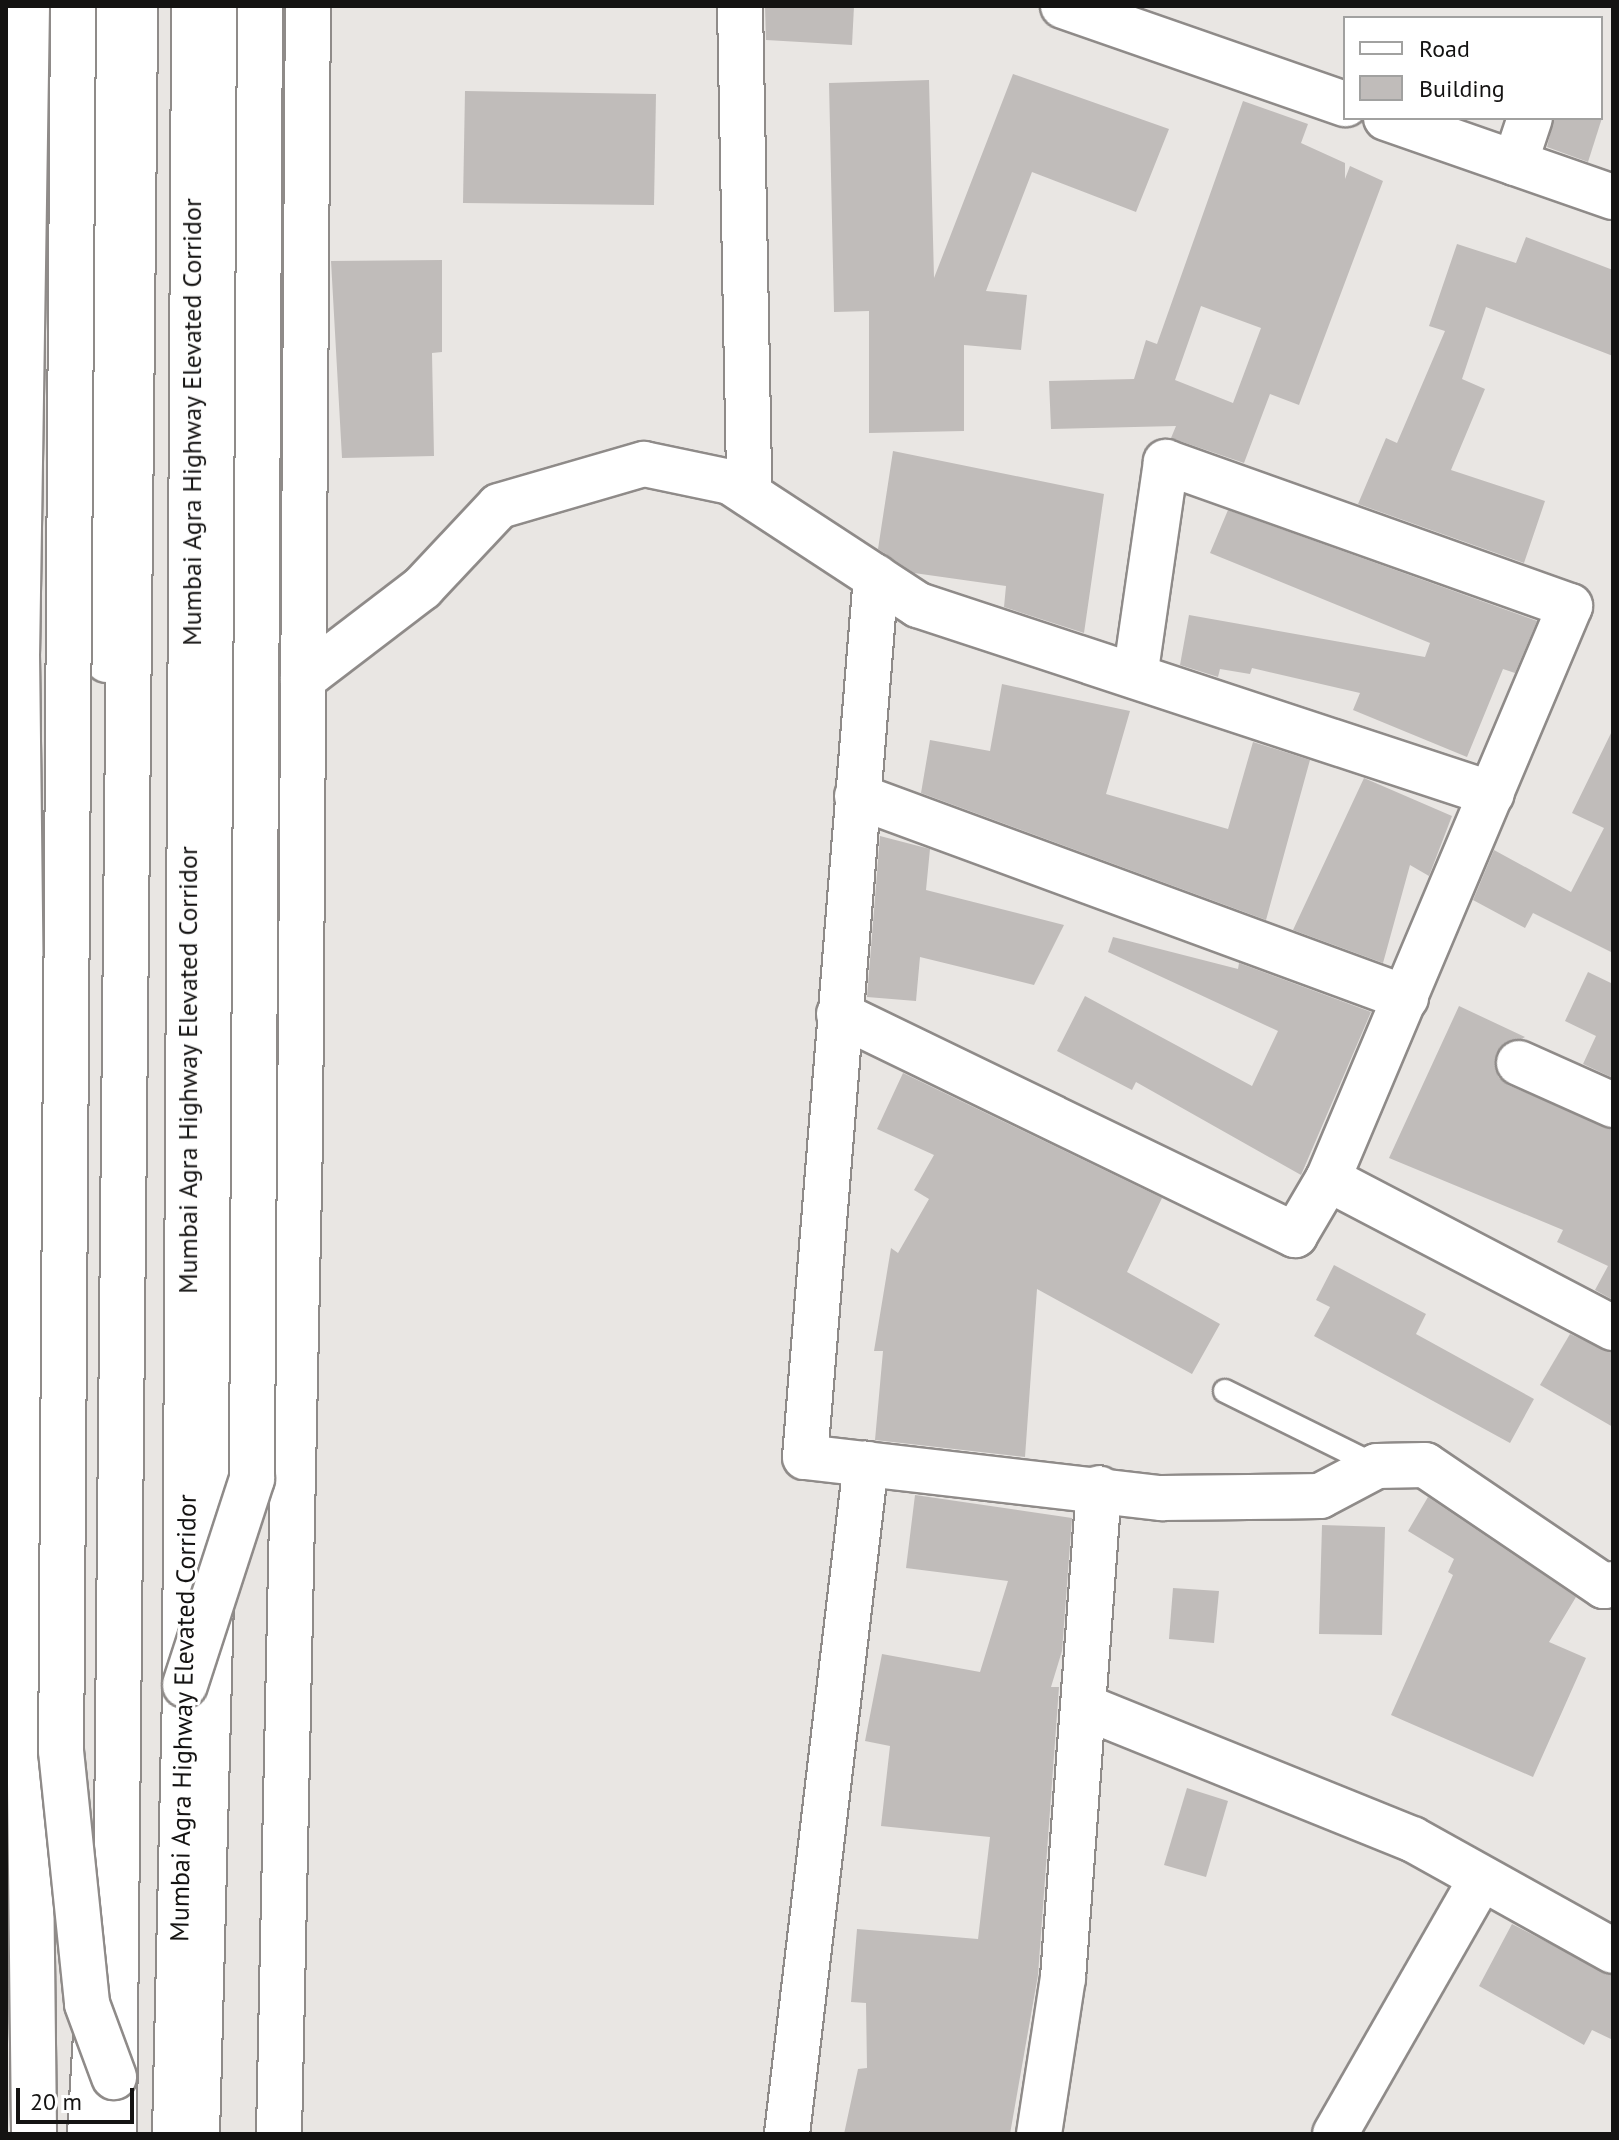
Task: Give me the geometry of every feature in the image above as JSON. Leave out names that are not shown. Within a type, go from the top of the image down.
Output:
[{"type":"main road","points":[[27,6],[11,652],[16,1533],[34,2134]]},
{"type":"main road","points":[[73,6],[61,1751],[87,2004],[114,2077]]},
{"type":"main road","points":[[90,2134],[97,2008],[112,6]]},
{"type":"main road","points":[[114,2134],[135,6]]},
{"type":"main road","name":"Mumbai Agra Highway Elevated Corridor","points":[[175,2134],[185,1685],[194,6]]},
{"type":"main road","points":[[279,2134],[303,679],[308,6]]},
{"type":"main road","points":[[740,6],[749,494]]},
{"type":"main road","points":[[1063,6],[1343,103]]},
{"type":"main road","points":[[185,1685],[252,1479],[248,7]]},
{"type":"main road","points":[[197,2134],[248,7]]},
{"type":"main road","points":[[1392,120],[1613,197]]},
{"type":"main road","points":[[1515,163],[1529,120]]},
{"type":"main road","points":[[839,1014],[1295,1235],[1328,1179],[1570,606],[1166,462],[1135,676]]},
{"type":"main road","points":[[303,679],[422,588],[499,506],[644,464],[730,482],[918,605],[1492,794]]},
{"type":"main road","points":[[876,577],[805,1457],[1099,1488],[1162,1498],[1320,1496],[1377,1466],[1425,1465],[1604,1586],[1613,1584]]},
{"type":"main road","points":[[857,796],[1406,998]]},
{"type":"main road","points":[[1519,1063],[1613,1105]]},
{"type":"main road","points":[[1328,1179],[1613,1328]]},
{"type":"main road","points":[[787,2134],[866,1464]]},
{"type":"main road","points":[[1039,2134],[1063,1978],[1099,1488]]},
{"type":"main road","points":[[1085,1707],[1412,1839],[1479,1883],[1613,1951]]},
{"type":"main road","points":[[1335,2134],[1479,1883]]},
{"type":"lane","points":[[1225,1391],[1377,1466]]},
{"type":"building","points":[[765,6],[854,6],[852,45],[766,40]]},
{"type":"building","points":[[1013,74],[1169,129],[1136,212],[1032,172],[986,291],[1027,295],[1021,350],[964,345],[964,431],[869,433],[869,311],[834,312],[829,83],[929,80],[934,278]]},
{"type":"building","points":[[465,91],[656,94],[654,205],[463,203]]},
{"type":"building","points":[[1243,101],[1308,124],[1301,143],[1345,163],[1345,179],[1350,166],[1383,181],[1299,405],[1270,394],[1244,463],[1171,438],[1176,426],[1051,429],[1049,381],[1134,379],[1146,340],[1157,344]],"holes":[[[1201,306],[1261,328],[1233,403],[1175,380]]]},
{"type":"building","points":[[1554,120],[1601,120],[1588,162],[1547,147]]},
{"type":"building","points":[[1526,237],[1613,270],[1613,356],[1486,307],[1462,379],[1485,389],[1451,470],[1545,501],[1524,563],[1358,504],[1386,438],[1397,443],[1445,331],[1429,326],[1457,244],[1516,263]]},
{"type":"building","points":[[442,260],[442,352],[432,353],[434,456],[342,458],[331,261]]},
{"type":"building","points":[[893,451],[1104,494],[1084,633],[1004,607],[1006,586],[914,573],[878,549]]},
{"type":"building","points":[[1228,510],[1537,621],[1515,673],[1503,669],[1467,757],[1353,710],[1360,693],[1252,668],[1250,674],[1220,669],[1218,677],[1180,665],[1189,615],[1425,657],[1430,643],[1210,553]]},
{"type":"building","points":[[1002,684],[1130,711],[1106,794],[1228,829],[1253,742],[1310,760],[1266,920],[921,793],[930,740],[990,751]]},
{"type":"building","points":[[1613,729],[1613,953],[1533,913],[1525,928],[1473,900],[1494,850],[1571,892],[1604,828],[1572,813]]},
{"type":"building","points":[[1364,778],[1452,816],[1429,876],[1410,865],[1383,963],[1293,930]]},
{"type":"building","points":[[880,836],[930,849],[926,890],[1064,925],[1034,985],[920,957],[916,1001],[867,997]]},
{"type":"building","points":[[1113,937],[1238,969],[1239,963],[1371,1012],[1301,1175],[1136,1082],[1132,1090],[1057,1051],[1085,996],[1252,1086],[1278,1031],[1108,952]]},
{"type":"building","points":[[1588,972],[1613,984],[1613,1078],[1583,1064],[1596,1036],[1565,1021]]},
{"type":"building","points":[[1459,1006],[1525,1037],[1496,1054],[1498,1077],[1508,1085],[1613,1130],[1613,1300],[1595,1290],[1608,1266],[1557,1242],[1563,1230],[1389,1158]]},
{"type":"building","points":[[903,1073],[1162,1198],[1127,1272],[1220,1324],[1192,1374],[1037,1289],[1025,1457],[875,1440],[883,1351],[874,1351],[891,1248],[898,1253],[929,1199],[914,1190],[934,1155],[877,1129]]},
{"type":"building","points":[[1334,1265],[1426,1314],[1416,1334],[1534,1399],[1510,1443],[1314,1336],[1330,1307],[1316,1300]]},
{"type":"building","points":[[1570,1334],[1613,1353],[1613,1427],[1540,1385]]},
{"type":"building","points":[[915,1495],[1072,1518],[1062,1651],[1051,1687],[1059,1687],[1038,1975],[1010,2134],[844,2134],[858,2069],[867,2068],[866,2003],[851,2002],[857,1929],[978,1939],[990,1837],[881,1826],[890,1746],[865,1741],[882,1654],[980,1672],[1008,1581],[906,1568]]},
{"type":"building","points":[[1428,1497],[1576,1597],[1549,1642],[1586,1658],[1533,1777],[1391,1715],[1453,1575],[1448,1572],[1454,1559],[1408,1531]]},
{"type":"building","points":[[1322,1525],[1385,1527],[1382,1635],[1319,1634]]},
{"type":"building","points":[[1173,1588],[1219,1591],[1214,1643],[1169,1639]]},
{"type":"building","points":[[1187,1788],[1228,1801],[1206,1877],[1164,1865]]},
{"type":"building","points":[[1512,1924],[1613,1976],[1613,2040],[1592,2030],[1584,2045],[1479,1986]]}]
